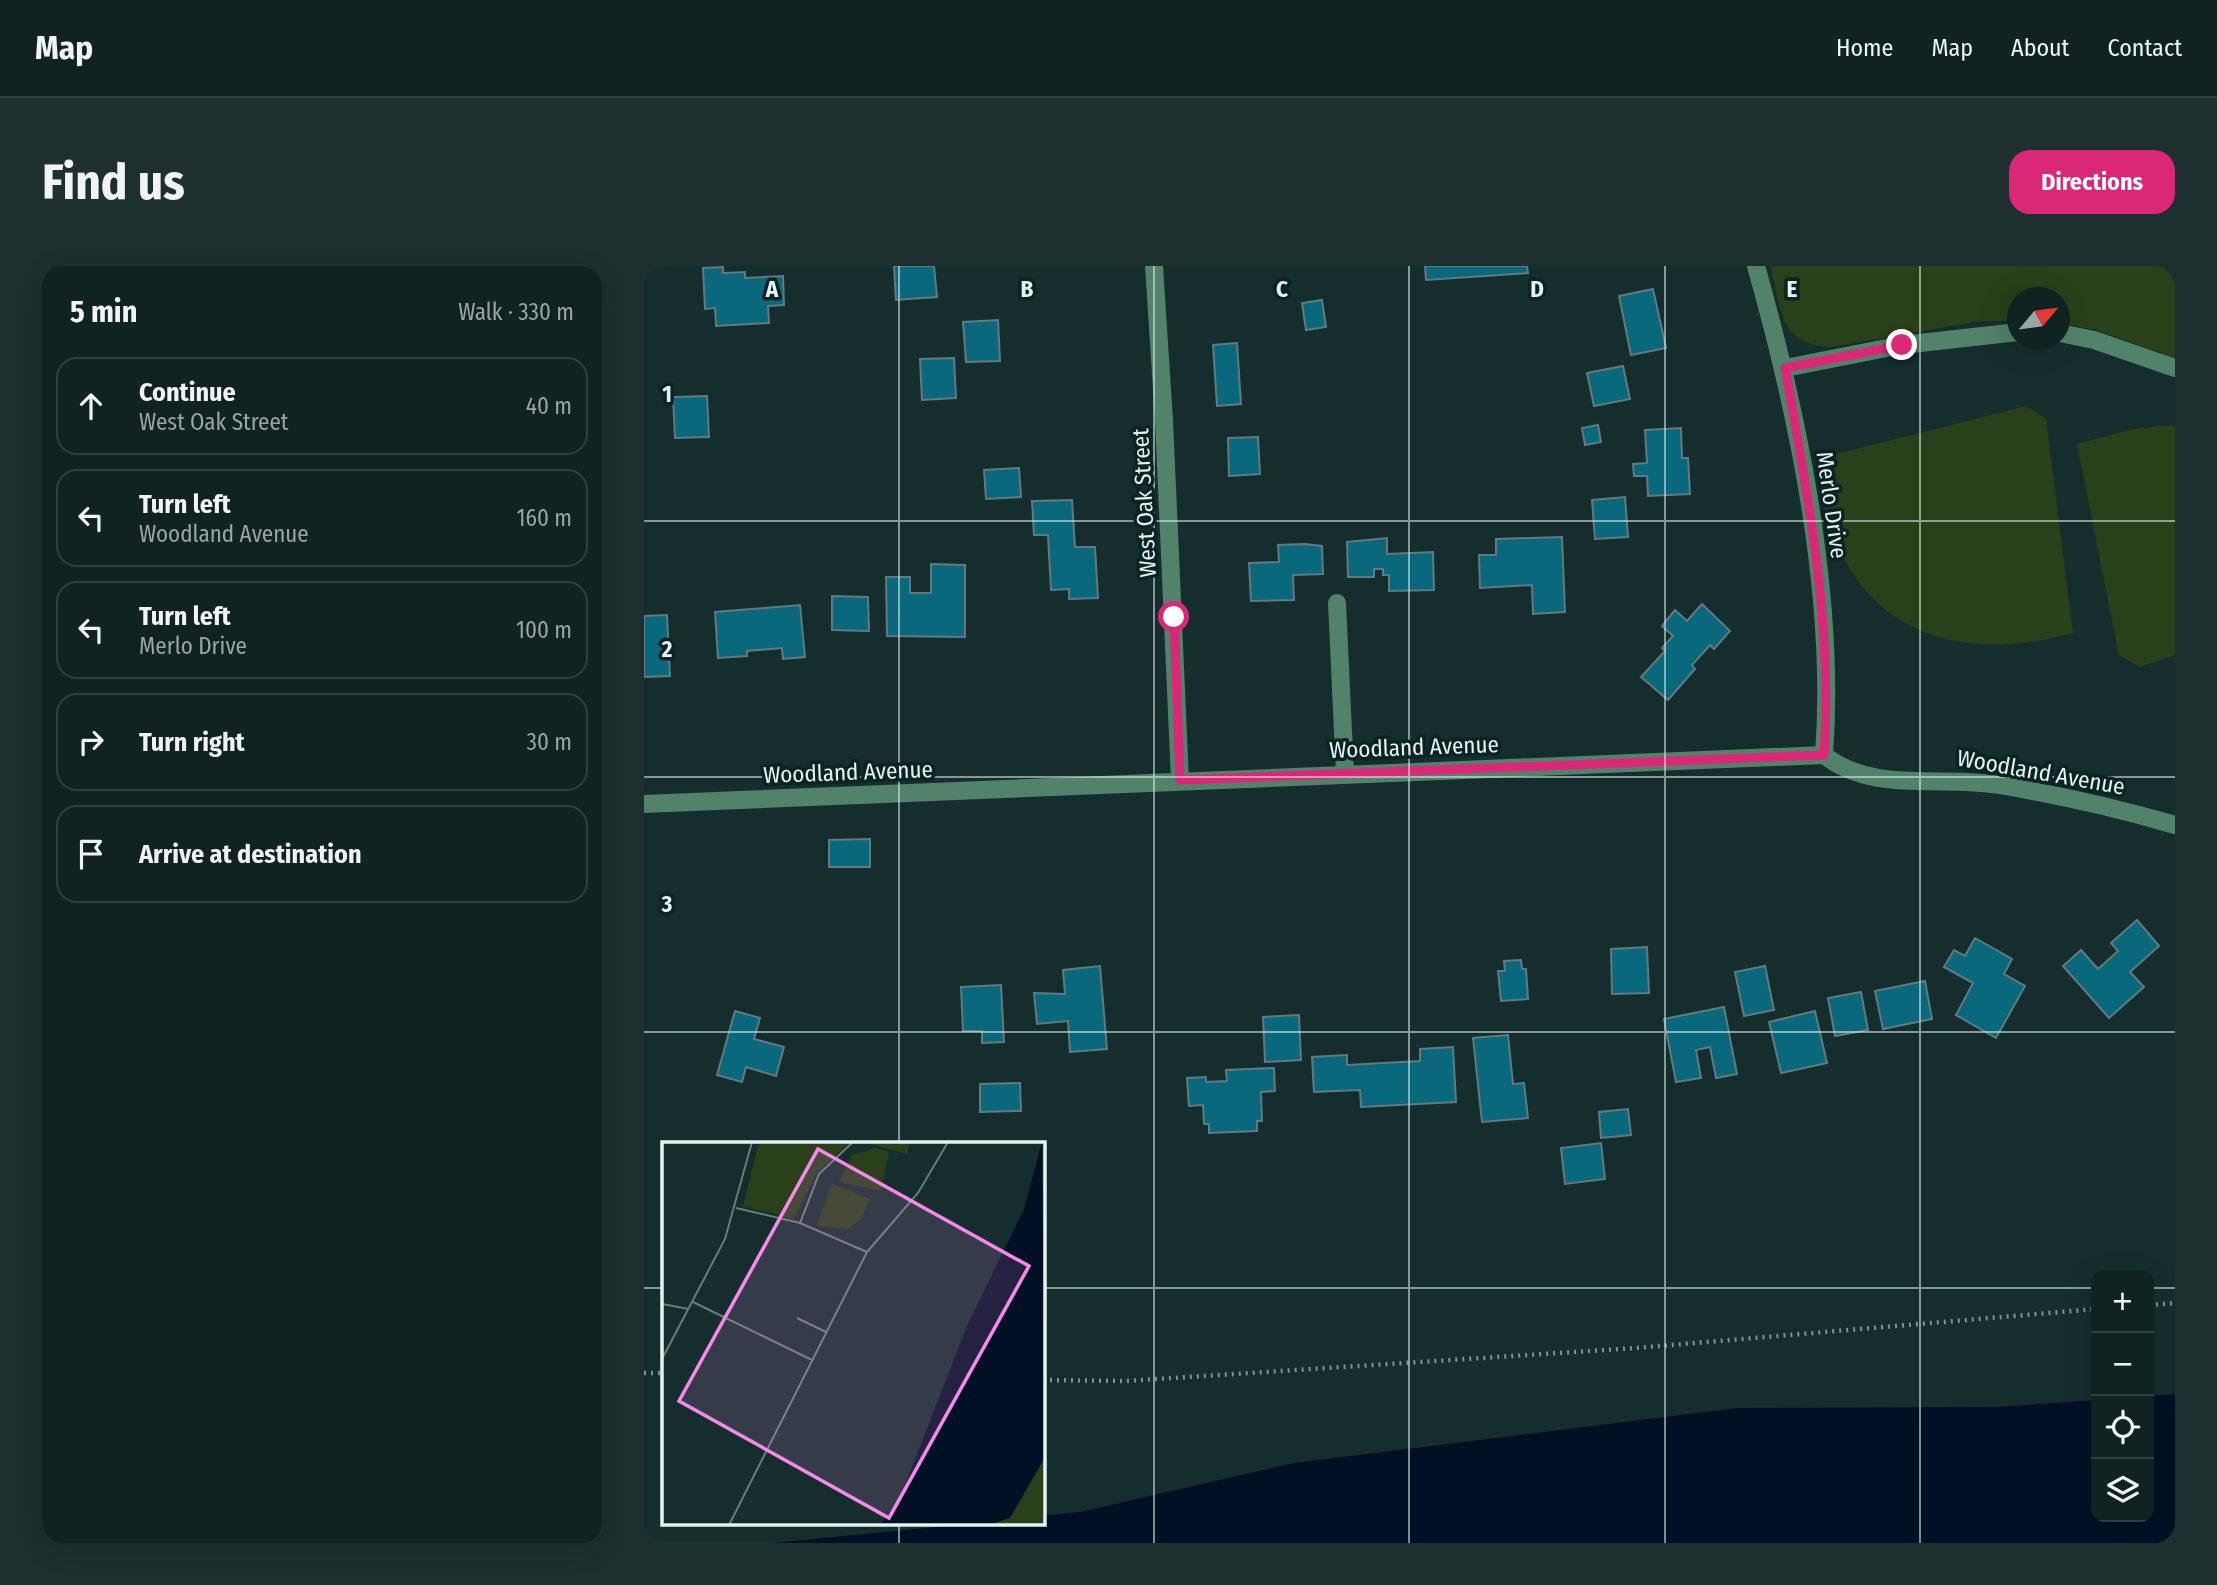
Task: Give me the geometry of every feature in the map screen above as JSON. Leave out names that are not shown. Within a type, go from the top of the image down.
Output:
[{"type":"street","name":"West Oak Street","points":[[1154,266],[1166,446],[1180,780]]},
{"type":"street","name":"Merlo Drive","points":[[1756,266],[1785,368],[1816,558],[1827,711],[1824,755]]},
{"type":"street","points":[[1785,368],[1902,345],[2007,332]]},
{"type":"street","points":[[2070,335],[2094,340],[2175,368]]},
{"type":"street","points":[[1337,603],[1345,774]]},
{"type":"street","name":"Woodland Avenue","points":[[644,804],[1824,755],[1859,776],[1996,784],[2104,804],[2175,825]]},
{"type":"path","points":[[2154,1305],[2175,1303]]},
{"type":"path","points":[[1045,1380],[1126,1381],[1636,1348],[2091,1309]]},
{"type":"path","points":[[644,1373],[662,1373]]},
{"type":"green space","points":[[1770,266],[2175,266],[2175,358],[2096,330],[2070,325],[2070,287],[2007,287],[2007,321],[1980,321],[1831,347],[1801,340],[1785,322]]},
{"type":"green space","points":[[2026,406],[2046,419],[2073,633],[2034,641],[1996,644],[1960,642],[1927,633],[1896,617],[1870,595],[1847,565],[1827,519],[1817,459]]},
{"type":"green space","points":[[2175,426],[2175,655],[2140,667],[2119,655],[2077,444],[2128,430]]},
{"type":"water","points":[[2175,1394],[2175,1543],[773,1543],[946,1526],[1045,1526],[1045,1516],[1080,1512],[1294,1463],[1737,1408],[1997,1407],[2091,1400],[2091,1522],[2154,1522],[2154,1396]]},
{"type":"building","points":[[894,266],[934,266],[937,297],[896,300]]},
{"type":"building","points":[[1425,266],[1527,266],[1528,273],[1426,280]]},
{"type":"building","points":[[723,267],[723,273],[745,272],[745,278],[783,276],[784,305],[768,306],[769,323],[716,326],[715,308],[705,309],[703,268]]},
{"type":"building","points":[[1653,289],[1666,348],[1631,355],[1619,296]]},
{"type":"building","points":[[1322,300],[1326,327],[1306,330],[1302,303]]},
{"type":"building","points":[[998,320],[1000,361],[966,362],[963,322]]},
{"type":"building","points":[[1237,343],[1241,404],[1217,406],[1213,345]]},
{"type":"building","points":[[954,358],[956,398],[922,400],[920,359]]},
{"type":"building","points":[[1623,366],[1630,399],[1594,406],[1587,373]]},
{"type":"building","points":[[707,396],[709,437],[675,438],[673,397]]},
{"type":"building","points":[[1598,425],[1601,442],[1585,445],[1582,428]]},
{"type":"building","points":[[1681,428],[1682,458],[1688,458],[1690,494],[1648,496],[1647,476],[1634,476],[1633,464],[1647,463],[1645,430]]},
{"type":"building","points":[[1258,437],[1260,474],[1229,476],[1228,438]]},
{"type":"building","points":[[1019,468],[1021,497],[986,499],[984,470]]},
{"type":"building","points":[[1625,497],[1628,537],[1595,539],[1592,500]]},
{"type":"building","points":[[1072,500],[1075,547],[1095,547],[1098,598],[1069,599],[1069,589],[1051,590],[1048,535],[1034,535],[1032,501]]},
{"type":"building","points":[[1562,537],[1565,612],[1533,614],[1532,585],[1480,588],[1479,555],[1496,555],[1496,539]]},
{"type":"building","points":[[1387,538],[1387,554],[1433,552],[1434,590],[1389,591],[1389,575],[1383,575],[1383,569],[1374,569],[1374,577],[1348,577],[1347,542]]},
{"type":"building","points":[[1278,545],[1322,546],[1323,574],[1293,575],[1294,600],[1251,601],[1249,563],[1279,562]]},
{"type":"building","points":[[931,564],[965,565],[965,637],[887,636],[886,577],[910,577],[910,593],[931,593]]},
{"type":"building","points":[[832,596],[868,597],[869,631],[832,630]]},
{"type":"building","points":[[1702,604],[1730,631],[1714,649],[1710,645],[1692,665],[1695,669],[1668,700],[1641,677],[1665,651],[1662,648],[1673,636],[1662,626],[1675,610],[1687,621]]},
{"type":"building","points":[[800,605],[805,657],[783,659],[782,648],[747,651],[747,656],[718,658],[715,612]]},
{"type":"building","points":[[667,615],[670,676],[644,677],[644,616]]},
{"type":"building","points":[[870,839],[870,867],[829,867],[829,840]]},
{"type":"building","points":[[2137,920],[2159,946],[2130,972],[2144,987],[2109,1018],[2063,966],[2081,950],[2098,969],[2118,951],[2111,943]]},
{"type":"building","points":[[1975,938],[2012,959],[2004,974],[2025,986],[1996,1038],[1956,1015],[1973,983],[1944,967],[1954,950],[1965,956]]},
{"type":"building","points":[[1647,947],[1649,993],[1612,994],[1611,949]]},
{"type":"building","points":[[1521,960],[1522,969],[1526,969],[1528,999],[1501,1001],[1498,971],[1505,971],[1504,961]]},
{"type":"building","points":[[1100,966],[1107,1049],[1070,1052],[1068,1021],[1037,1024],[1034,993],[1065,994],[1063,970]]},
{"type":"building","points":[[1765,966],[1774,1010],[1744,1016],[1735,972]]},
{"type":"building","points":[[1925,981],[1932,1019],[1883,1029],[1875,991]]},
{"type":"building","points":[[1001,985],[1004,1042],[982,1043],[982,1031],[963,1031],[961,987]]},
{"type":"building","points":[[1861,992],[1868,1030],[1835,1036],[1828,998]]},
{"type":"building","points":[[1724,1007],[1737,1074],[1716,1078],[1710,1047],[1696,1050],[1701,1078],[1676,1082],[1664,1019]]},
{"type":"building","points":[[735,1011],[760,1018],[754,1039],[784,1047],[776,1076],[746,1067],[742,1082],[717,1075]]},
{"type":"building","points":[[1815,1011],[1827,1063],[1781,1073],[1769,1022]]},
{"type":"building","points":[[1299,1015],[1301,1060],[1265,1062],[1263,1017]]},
{"type":"building","points":[[1508,1035],[1513,1084],[1524,1083],[1528,1118],[1482,1122],[1473,1038]]},
{"type":"building","points":[[1453,1047],[1456,1102],[1361,1107],[1360,1090],[1314,1092],[1312,1057],[1347,1055],[1347,1065],[1420,1061],[1420,1049]]},
{"type":"building","points":[[1274,1068],[1275,1091],[1261,1092],[1262,1121],[1257,1121],[1257,1131],[1209,1133],[1209,1124],[1204,1124],[1203,1105],[1189,1106],[1187,1078],[1206,1077],[1206,1082],[1227,1081],[1226,1070]]},
{"type":"building","points":[[1020,1083],[1021,1111],[980,1112],[980,1084]]},
{"type":"building","points":[[1628,1109],[1631,1135],[1601,1138],[1599,1112]]},
{"type":"building","points":[[1601,1143],[1605,1179],[1565,1184],[1561,1148]]},
{"type":"route","points":[[1174,617],[1180,780],[1824,755],[1827,711],[1816,558],[1785,368],[1902,345]]}]
